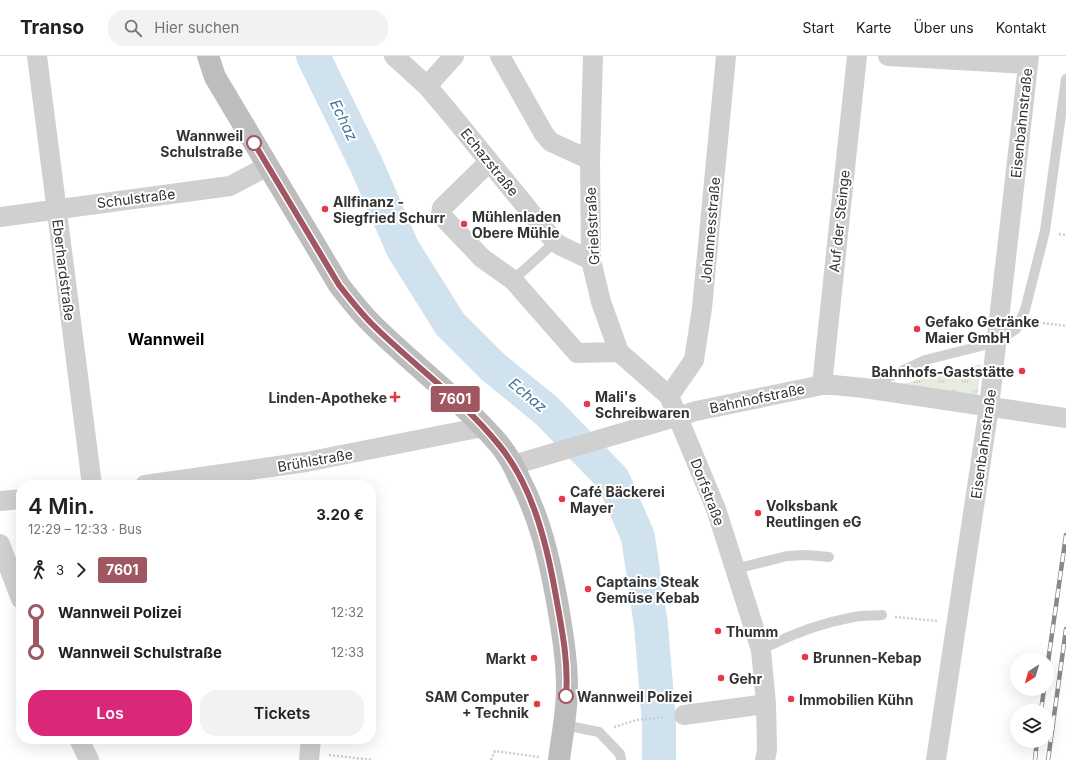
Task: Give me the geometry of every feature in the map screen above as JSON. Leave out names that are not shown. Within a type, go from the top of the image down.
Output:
[{"type":"main road","points":[[208,56],[215,77],[339,285],[371,324],[460,403],[483,427],[500,446],[513,465],[526,491],[546,544],[552,571],[566,658],[567,689],[559,760]]},
{"type":"street","name":"Eberhardstraße","points":[[37,56],[91,480]]},
{"type":"street","name":"Echazstraße","points":[[394,56],[427,86],[450,112],[555,242],[592,260]]},
{"type":"street","points":[[427,86],[454,56]]},
{"type":"street","points":[[500,56],[544,134],[551,142],[590,160]]},
{"type":"street","name":"Grießstraße","points":[[593,56],[590,160],[592,260],[601,302],[619,352],[669,396],[677,417]]},
{"type":"street","name":"Johannesstraße","points":[[669,396],[694,360],[701,316],[726,56]]},
{"type":"street","name":"Auf der Steinge","points":[[822,386],[856,56]]},
{"type":"street","points":[[888,56],[1028,60]]},
{"type":"street","name":"Eisenbahnstraße","points":[[936,760],[989,407],[1028,60]]},
{"type":"street","points":[[489,162],[442,208],[440,215],[482,258],[513,280],[577,353],[619,352]]},
{"type":"street","name":"Schulstraße","points":[[0,217],[56,208],[230,186],[268,166]]},
{"type":"street","name":"Bahnhofstraße","points":[[513,465],[696,411],[833,385],[864,388],[1066,418]]},
{"type":"street","name":"Dorfstraße","points":[[677,417],[716,509],[761,650],[766,704],[767,750],[765,760]]},
{"type":"street","name":"Brühlstraße","points":[[180,480],[306,462],[483,427]]},
{"type":"street","points":[[0,500],[16,499]]},
{"type":"street","points":[[0,544],[16,586]]},
{"type":"street","points":[[684,715],[766,704]]},
{"type":"street","points":[[81,744],[89,760]]},
{"type":"lane","points":[[864,388],[925,360],[997,342],[1016,329],[1025,310],[1045,231],[1066,79]]},
{"type":"lane","points":[[513,280],[555,242]]},
{"type":"lane","points":[[735,568],[787,556],[807,555],[829,557]]},
{"type":"lane","points":[[761,650],[790,635],[820,625],[856,616],[882,615]]},
{"type":"lane","points":[[564,725],[599,732],[620,754],[621,760]]},
{"type":"path","points":[[1020,320],[1066,326]]},
{"type":"path","points":[[882,615],[956,622]]},
{"type":"path","points":[[599,732],[637,720],[684,715]]},
{"type":"path","points":[[310,750],[372,760]]},
{"type":"path","points":[[491,760],[496,751],[559,760]]},
{"type":"green space","points":[[981,364],[977,398],[898,385]]},
{"type":"waterway","name":"Echaz","points":[[313,56],[366,164],[403,249],[450,324],[492,366],[547,411],[613,479],[638,537],[651,625],[659,723],[659,760]]},
{"type":"railway","points":[[1049,652],[1066,535]]},
{"type":"railway","points":[[1048,760],[1066,629]]},
{"type":"railway","points":[[1042,704],[1043,696]]},
{"type":"railway","points":[[1035,760],[1036,748]]},
{"type":"bus line","name":"7601","points":[[254,143],[339,285],[354,305],[371,324],[460,403],[500,446],[513,465],[537,517],[546,544],[552,571],[566,658],[566,696]]},
{"type":"place","name":"Wannweil Schulstraße","points":[[254,143]]},
{"type":"place","name":"Allfinanz - Siegfried Schurr","points":[[325,209]]},
{"type":"place","name":"Mühlenladen Obere Mühle","points":[[464,224]]},
{"type":"place","name":"Gefako Getränke Maier GmbH","points":[[917,329]]},
{"type":"place","name":"Bahnhofs-Gaststätte","points":[[1022,371]]},
{"type":"place","name":"Linden-Apotheke","points":[[395,397]]},
{"type":"place","name":"Mali's Schreibwaren","points":[[587,404]]},
{"type":"place","name":"Café Bäckerei Mayer","points":[[562,499]]},
{"type":"place","name":"Volksbank Reutlingen eG","points":[[758,513]]},
{"type":"place","name":"Captains Steak Gemüse Kebab","points":[[588,589]]},
{"type":"place","name":"Thumm","points":[[718,631]]},
{"type":"place","name":"Brunnen-Kebap","points":[[805,657]]},
{"type":"place","name":"Markt","points":[[534,658]]},
{"type":"place","name":"Gehr","points":[[721,678]]},
{"type":"place","name":"Wannweil Polizei","points":[[566,696]]},
{"type":"place","name":"Immobilien Kühn","points":[[791,699]]},
{"type":"place","name":"SAM Computer + Technik","points":[[537,704]]},
{"type":"district","name":"Wannweil","points":[[166,339]]}]
